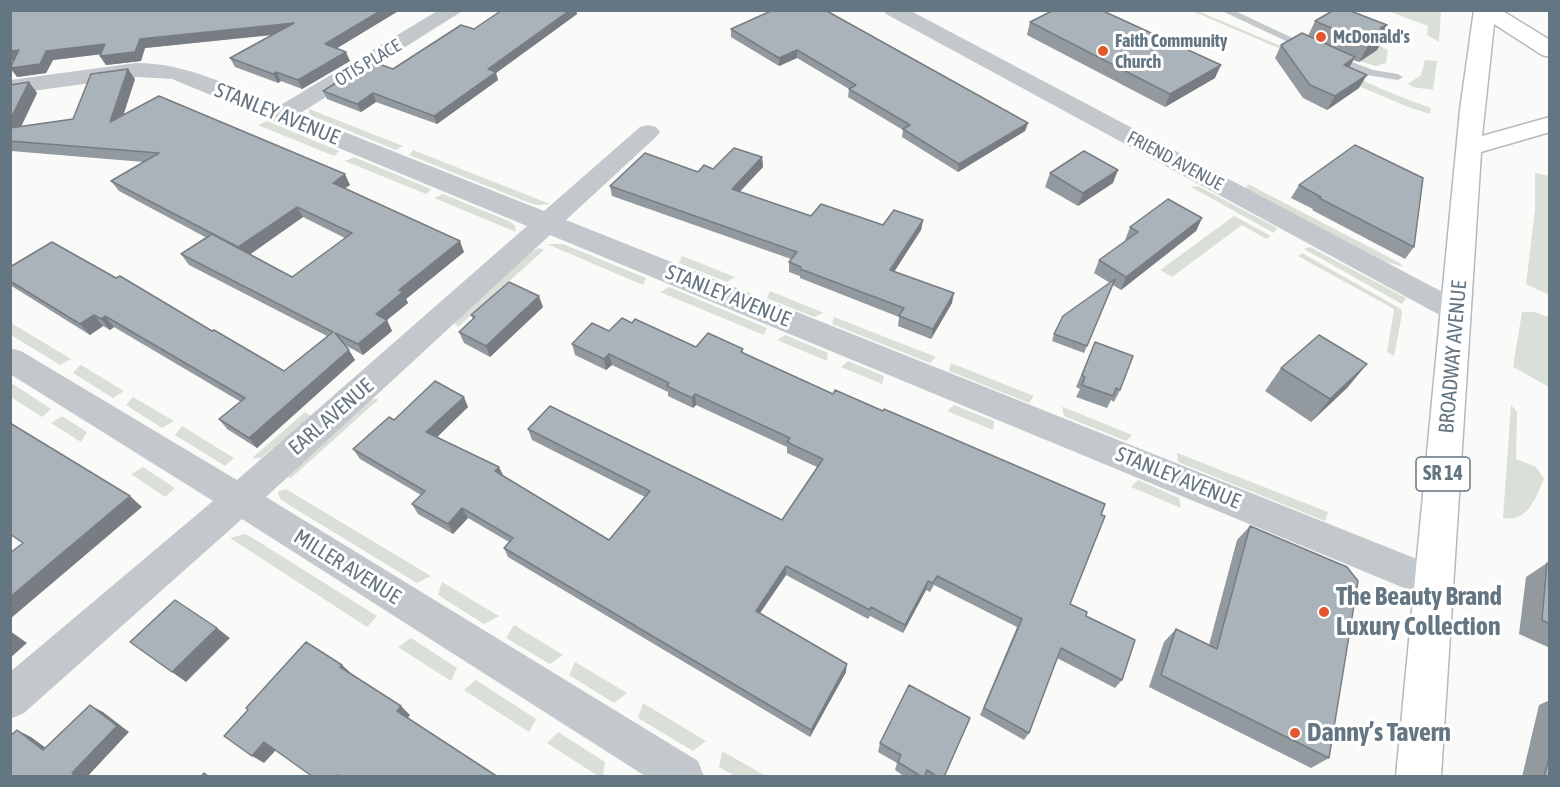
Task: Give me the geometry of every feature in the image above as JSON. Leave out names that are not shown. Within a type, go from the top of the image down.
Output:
[{"type":"main road","name":"BROADWAY AVENUE","points":[[1418,777],[1473,99],[1486,10]]},
{"type":"main road","points":[[1486,10],[1550,50]]},
{"type":"main road","points":[[1470,147],[1550,124]]},
{"type":"street","name":"OTIS PLACE","points":[[282,114],[454,10]]},
{"type":"street","name":"FRIEND AVENUE","points":[[893,10],[1457,312]]},
{"type":"street","name":"STANLEY AVENUE","points":[[10,87],[136,70],[177,73],[1434,583]]},
{"type":"street","name":"EARL AVENUE","points":[[10,699],[239,499],[648,132]]},
{"type":"street","name":"MILLER AVENUE","points":[[10,359],[239,499],[683,777]]},
{"type":"lane","points":[[1225,12],[1371,73],[1398,77]]},
{"type":"shaded area","points":[[1192,11],[1198,11],[1431,108],[1430,114],[1333,75],[1332,71]]},
{"type":"shaded area","points":[[1388,11],[1441,11],[1439,42],[1427,35],[1428,26]]},
{"type":"shaded area","points":[[1378,45],[1388,50],[1386,63],[1376,66],[1356,60]]},
{"type":"shaded area","points":[[1425,60],[1437,61],[1433,90],[1408,84],[1421,75]]},
{"type":"shaded area","points":[[309,109],[403,146],[396,150],[312,116]]},
{"type":"shaded area","points":[[267,121],[339,151],[334,156],[258,125]]},
{"type":"shaded area","points":[[413,150],[550,204],[537,205],[527,202],[409,155]]},
{"type":"shaded area","points":[[354,157],[431,189],[426,194],[345,161]]},
{"type":"shaded area","points":[[1535,173],[1549,176],[1549,295],[1526,284],[1535,210]]},
{"type":"shaded area","points":[[1248,184],[1400,263],[1403,267],[1384,261],[1246,189]]},
{"type":"shaded area","points":[[1198,186],[1277,228],[1274,233],[1191,187]]},
{"type":"shaded area","points":[[443,194],[511,222],[516,232],[434,198]]},
{"type":"shaded area","points":[[1234,216],[1271,236],[1266,239],[1242,225],[1172,277],[1160,270]]},
{"type":"shaded area","points":[[547,244],[563,244],[646,278],[643,285]]},
{"type":"shaded area","points":[[1310,247],[1406,298],[1402,304],[1304,249]]},
{"type":"shaded area","points":[[539,248],[544,250],[458,327],[453,322],[531,252]]},
{"type":"shaded area","points":[[1302,253],[1401,309],[1394,356],[1387,352],[1394,309],[1298,256]]},
{"type":"shaded area","points":[[682,256],[735,277],[727,282],[679,263]]},
{"type":"shaded area","points":[[669,287],[767,328],[764,335],[660,292]]},
{"type":"shaded area","points":[[770,291],[824,313],[814,317],[767,298]]},
{"type":"shaded area","points":[[1522,312],[1535,312],[1549,317],[1549,387],[1513,367]]},
{"type":"shaded area","points":[[834,317],[936,357],[930,363],[832,324]]},
{"type":"shaded area","points":[[11,323],[71,359],[60,365],[11,335]]},
{"type":"shaded area","points":[[785,335],[828,353],[827,361],[777,340]]},
{"type":"shaded area","points":[[848,361],[884,376],[882,384],[841,367]]},
{"type":"shaded area","points":[[951,363],[1034,396],[1029,403],[949,371]]},
{"type":"shaded area","points":[[80,365],[124,391],[113,398],[73,373]]},
{"type":"shaded area","points":[[13,384],[51,409],[42,417],[11,397]]},
{"type":"shaded area","points":[[133,397],[174,421],[162,428],[126,405]]},
{"type":"shaded area","points":[[372,399],[379,399],[290,479],[288,476]]},
{"type":"shaded area","points":[[954,405],[994,421],[993,430],[947,411]]},
{"type":"shaded area","points":[[1511,405],[1517,412],[1516,459],[1536,467],[1544,479],[1534,501],[1525,512],[1512,518],[1503,518]]},
{"type":"shaded area","points":[[1062,407],[1132,435],[1126,441],[1064,416]]},
{"type":"shaded area","points":[[305,412],[311,416],[261,458],[252,458]]},
{"type":"shaded area","points":[[62,416],[87,432],[81,442],[51,423]]},
{"type":"shaded area","points":[[182,426],[234,458],[225,466],[175,435]]},
{"type":"shaded area","points":[[1177,453],[1328,512],[1325,521],[1178,462]]},
{"type":"shaded area","points":[[143,467],[175,488],[165,497],[131,474]]},
{"type":"shaded area","points":[[1138,480],[1179,498],[1181,508],[1131,487]]},
{"type":"shaded area","points":[[286,489],[431,576],[417,583],[281,500],[279,491]]},
{"type":"shaded area","points":[[245,534],[377,616],[367,627],[230,538]]},
{"type":"shaded area","points":[[442,582],[499,616],[484,624],[438,595]]},
{"type":"shaded area","points":[[514,625],[563,655],[550,664],[506,638]]},
{"type":"shaded area","points":[[411,638],[457,668],[451,681],[398,647]]},
{"type":"shaded area","points":[[575,662],[627,693],[614,703],[569,675]]},
{"type":"shaded area","points":[[476,680],[536,719],[529,732],[464,690]]},
{"type":"shaded area","points":[[643,703],[706,741],[693,751],[638,718]]},
{"type":"shaded area","points":[[558,732],[605,762],[603,776],[598,776],[547,743]]},
{"type":"shaded area","points":[[722,751],[766,776],[735,776],[719,767]]},
{"type":"building","points":[[10,10],[382,10],[325,44],[346,52],[298,80],[276,72],[273,74],[230,58],[294,23],[140,39],[135,52],[100,56],[105,44],[46,51],[40,64],[10,68],[19,50],[10,51]]},
{"type":"building","points":[[502,10],[570,10],[488,69],[496,72],[434,116],[373,93],[357,104],[323,91],[371,61],[393,69],[461,25],[474,29]]},
{"type":"building","points":[[773,10],[825,10],[1028,123],[959,164],[903,129],[910,125],[849,89],[856,85],[797,50],[779,58],[731,29]]},
{"type":"building","points":[[1054,10],[1101,10],[1221,65],[1170,94],[1030,22]]},
{"type":"building","points":[[1334,10],[1348,10],[1387,25],[1380,28],[1388,31],[1369,44],[1315,21]]},
{"type":"building","points":[[1302,33],[1355,57],[1344,65],[1367,75],[1335,96],[1310,85],[1281,45]]},
{"type":"building","points":[[128,69],[110,122],[159,96],[345,174],[333,183],[460,241],[399,290],[403,292],[376,314],[387,320],[358,344],[335,333],[349,350],[249,438],[219,419],[245,398],[105,316],[101,319],[94,315],[80,324],[10,281],[10,267],[52,242],[116,278],[120,276],[284,371],[333,332],[181,254],[212,234],[292,277],[352,233],[297,207],[238,247],[111,181],[159,153],[10,141],[10,128],[73,119],[91,74]]},
{"type":"building","points":[[29,82],[10,120],[10,85]]},
{"type":"building","points":[[1355,145],[1423,178],[1414,247],[1319,198],[1321,197],[1299,185]]},
{"type":"building","points":[[734,148],[762,157],[732,189],[811,216],[821,204],[883,225],[894,210],[923,220],[890,270],[954,293],[933,329],[899,316],[904,308],[800,269],[801,267],[789,262],[797,252],[610,186],[645,153],[698,172],[704,165],[713,169]]},
{"type":"building","points":[[1084,151],[1118,170],[1083,193],[1050,173]]},
{"type":"building","points":[[1168,199],[1202,218],[1126,277],[1099,260],[1138,232],[1130,227]]},
{"type":"building","points":[[1115,279],[1087,346],[1054,334],[1063,316]]},
{"type":"building","points":[[509,282],[539,296],[486,346],[459,332],[475,317],[471,315]]},
{"type":"building","points":[[622,318],[632,323],[635,319],[696,347],[708,333],[743,349],[741,352],[833,394],[835,390],[883,411],[884,409],[1105,504],[1101,515],[1105,516],[1070,604],[1087,612],[1086,616],[1135,640],[1122,680],[1061,648],[1029,733],[984,708],[1022,619],[937,576],[933,583],[928,581],[905,625],[871,607],[870,610],[786,566],[756,611],[847,664],[811,730],[504,548],[513,538],[462,508],[448,524],[412,504],[425,491],[353,449],[389,417],[394,420],[435,381],[464,397],[426,432],[499,467],[495,471],[609,540],[650,491],[528,429],[550,406],[782,520],[823,459],[787,442],[790,438],[695,394],[692,398],[667,386],[669,383],[609,354],[604,359],[572,344],[592,323],[609,331]]},
{"type":"building","points":[[1319,335],[1367,364],[1330,399],[1281,368]]},
{"type":"building","points":[[1095,342],[1133,356],[1120,390],[1116,388],[1113,396],[1082,385],[1085,377],[1082,375]]},
{"type":"building","points":[[10,423],[130,496],[10,597],[10,553],[23,543],[10,534]]},
{"type":"building","points":[[1250,526],[1347,567],[1358,581],[1329,758],[1161,675],[1176,629],[1217,649]]},
{"type":"building","points":[[1547,563],[1550,564],[1550,624],[1542,620]]},
{"type":"building","points":[[175,600],[217,628],[172,672],[130,642]]},
{"type":"building","points":[[306,642],[401,706],[397,711],[498,777],[340,777],[337,775],[336,777],[313,777],[264,742],[252,756],[224,736],[248,710],[246,708]]},
{"type":"building","points":[[909,685],[970,718],[944,777],[938,777],[927,770],[922,777],[898,762],[901,755],[880,743]]},
{"type":"building","points":[[90,705],[117,726],[72,773],[74,775],[72,777],[10,777],[10,736],[17,730],[43,750]]},
{"type":"building","points":[[1550,754],[1550,777],[1544,777]]},
{"type":"place","name":"McDonald's","points":[[1321,37]]},
{"type":"place","name":"Faith Community Church","points":[[1103,51]]},
{"type":"place","name":"The Beauty Brand Luxury Collection","points":[[1324,612]]},
{"type":"place","name":"Danny’s Tavern","points":[[1295,733]]}]
